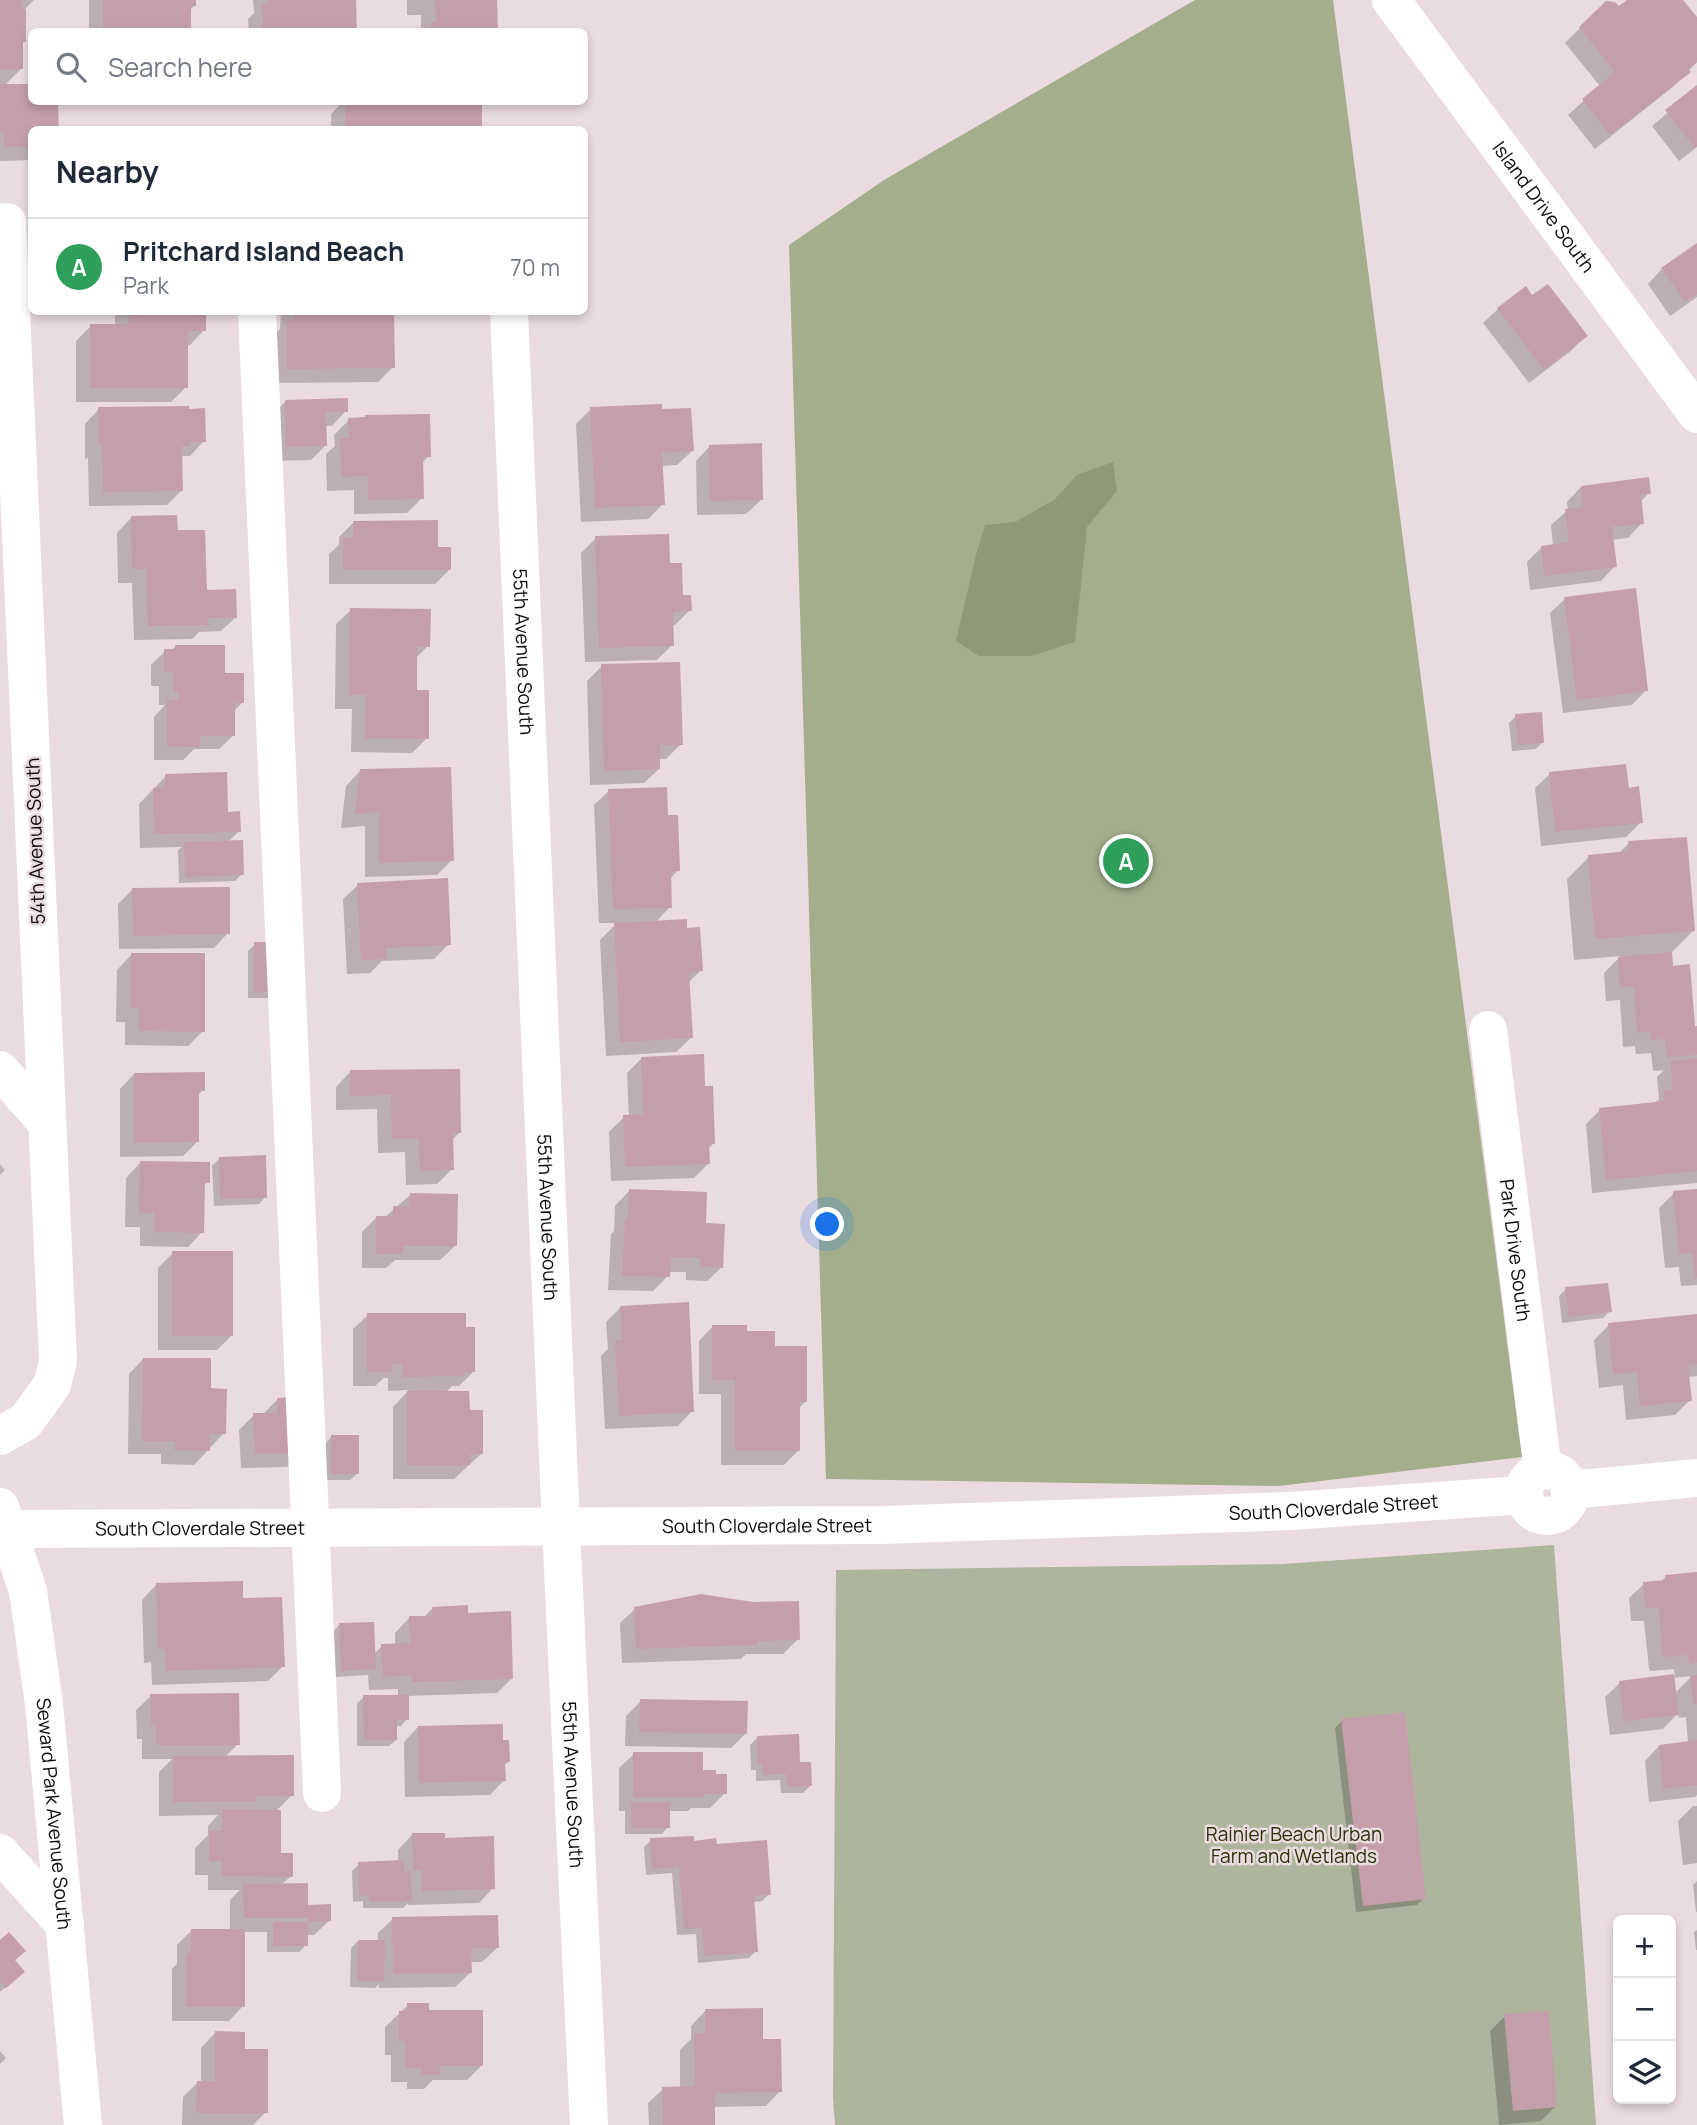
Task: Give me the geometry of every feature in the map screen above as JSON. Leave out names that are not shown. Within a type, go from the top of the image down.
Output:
[{"type":"street","name":"Island Drive South","points":[[1391,0],[1697,414]]},
{"type":"street","name":"54th Avenue South","points":[[0,1436],[26,1422],[52,1385],[58,1361],[46,1122],[13,222]]},
{"type":"street","points":[[257,315],[322,1793]]},
{"type":"street","name":"55th Avenue South","points":[[509,315],[589,2125]]},
{"type":"street","points":[[0,706],[32,741]]},
{"type":"street","name":"Park Drive South","points":[[1488,1030],[1546,1485]]},
{"type":"street","points":[[0,1070],[46,1122]]},
{"type":"street","name":"South Cloverdale Street","points":[[4,1518],[309,1528],[910,1524],[1290,1511],[1546,1485],[1697,1478]]},
{"type":"street","name":"Seward Park Avenue South","points":[[4,1518],[28,1591],[44,1704],[83,2125]]},
{"type":"street","points":[[0,1853],[65,1925]]},
{"type":"green space","name":"Rainier Beach Urban Farm and Wetlands","points":[[1554,1545],[1596,2125],[835,2125],[836,1570],[1283,1564]]},
{"type":"shaded area","points":[[1195,0],[1333,0],[1522,1457],[1279,1486],[826,1479],[789,245],[884,180]]},
{"type":"shaded area","points":[[1113,462],[1117,491],[1087,527],[1075,642],[1031,656],[979,656],[956,641],[985,525],[1015,522],[1054,500],[1077,475]]},
{"type":"building","points":[[0,0],[22,0],[22,9],[26,9],[23,69],[0,70]]},
{"type":"building","points":[[103,0],[196,0],[196,6],[191,6],[191,28],[103,28]]},
{"type":"building","points":[[268,0],[356,0],[357,28],[263,28],[262,3],[268,3]]},
{"type":"building","points":[[435,0],[497,0],[498,28],[431,28],[431,22],[436,22]]},
{"type":"building","points":[[1627,0],[1683,0],[1697,17],[1697,62],[1688,69],[1691,72],[1610,135],[1582,99],[1615,72],[1579,27],[1606,1],[1615,2],[1619,6]]},
{"type":"building","points":[[0,84],[28,84],[28,105],[58,105],[59,126],[28,126],[28,147],[4,147],[4,132],[0,132]]},
{"type":"building","points":[[1697,85],[1697,146],[1695,148],[1665,110]]},
{"type":"building","points":[[345,105],[482,105],[482,126],[345,126]]},
{"type":"building","points":[[1697,243],[1697,294],[1685,302],[1661,268]]},
{"type":"building","points":[[1548,284],[1588,336],[1544,370],[1497,308],[1526,286],[1532,295]]},
{"type":"building","points":[[129,315],[206,315],[206,331],[188,331],[188,388],[90,388],[90,324],[129,324]]},
{"type":"building","points":[[294,315],[394,315],[395,368],[287,369],[287,319],[294,319]]},
{"type":"building","points":[[348,398],[348,412],[326,412],[327,446],[286,447],[285,400]]},
{"type":"building","points":[[662,404],[662,409],[691,408],[694,451],[662,453],[665,505],[595,508],[590,407]]},
{"type":"building","points":[[189,406],[189,409],[205,408],[206,442],[190,442],[190,446],[182,446],[183,491],[103,492],[98,407]]},
{"type":"building","points":[[430,414],[431,457],[423,457],[424,499],[368,500],[368,476],[341,477],[340,438],[349,438],[348,418],[365,415]]},
{"type":"building","points":[[762,443],[763,500],[710,501],[709,445]]},
{"type":"building","points":[[1649,477],[1651,494],[1641,494],[1644,524],[1612,527],[1617,567],[1544,576],[1541,546],[1569,542],[1565,509],[1583,507],[1581,486]]},
{"type":"building","points":[[177,515],[178,530],[205,530],[207,590],[236,589],[237,618],[208,618],[209,625],[148,626],[146,569],[132,569],[131,516]]},
{"type":"building","points":[[438,520],[438,547],[451,547],[451,570],[343,570],[343,538],[353,538],[353,521]]},
{"type":"building","points":[[669,534],[670,563],[682,563],[683,595],[691,595],[692,611],[673,612],[674,646],[599,648],[595,536]]},
{"type":"building","points":[[1636,588],[1648,691],[1577,700],[1564,597]]},
{"type":"building","points":[[350,608],[431,609],[430,647],[417,647],[417,690],[429,690],[429,739],[365,738],[366,695],[349,695]]},
{"type":"building","points":[[175,645],[225,645],[225,673],[244,673],[244,703],[235,703],[235,736],[200,736],[200,747],[167,747],[167,700],[178,700],[178,692],[173,692],[173,672],[164,672],[164,649],[175,649]]},
{"type":"building","points":[[680,662],[683,745],[660,745],[660,769],[604,771],[601,664]]},
{"type":"building","points":[[1542,712],[1544,743],[1518,745],[1515,714]]},
{"type":"building","points":[[1626,764],[1629,788],[1639,786],[1643,823],[1555,832],[1549,772]]},
{"type":"building","points":[[451,767],[454,861],[379,863],[379,812],[355,814],[360,769]]},
{"type":"building","points":[[227,772],[228,812],[240,811],[241,832],[154,834],[153,788],[165,787],[165,774]]},
{"type":"building","points":[[667,787],[668,815],[678,815],[680,871],[671,872],[672,908],[613,909],[608,789]]},
{"type":"building","points":[[1687,837],[1695,931],[1595,939],[1588,855],[1629,851],[1628,841]]},
{"type":"building","points":[[243,840],[244,875],[185,877],[184,842]]},
{"type":"building","points":[[448,878],[451,945],[386,948],[387,959],[361,960],[357,883]]},
{"type":"building","points":[[230,887],[230,934],[133,936],[132,888]]},
{"type":"building","points":[[687,919],[687,928],[700,927],[703,971],[689,972],[693,1038],[620,1042],[614,923]]},
{"type":"building","points":[[254,942],[283,942],[280,991],[254,992]]},
{"type":"building","points":[[1672,952],[1673,966],[1690,964],[1697,1026],[1697,1055],[1667,1057],[1665,1039],[1651,1040],[1650,1032],[1637,1033],[1634,986],[1620,987],[1618,957]]},
{"type":"building","points":[[131,953],[205,953],[205,1032],[139,1031],[139,1008],[130,1008]]},
{"type":"building","points":[[704,1054],[705,1086],[713,1086],[715,1144],[709,1144],[710,1164],[625,1167],[623,1115],[643,1114],[641,1057]]},
{"type":"building","points":[[1697,1058],[1697,1171],[1606,1180],[1599,1108],[1665,1101],[1664,1091],[1673,1090],[1670,1061]]},
{"type":"building","points":[[460,1069],[461,1133],[453,1133],[454,1170],[420,1171],[419,1139],[392,1139],[391,1095],[350,1096],[350,1070]]},
{"type":"building","points":[[205,1072],[205,1091],[199,1091],[199,1142],[134,1143],[134,1073]]},
{"type":"building","points":[[266,1155],[267,1198],[220,1199],[219,1157]]},
{"type":"building","points":[[140,1161],[210,1162],[210,1183],[205,1183],[204,1233],[154,1232],[154,1213],[139,1213]]},
{"type":"building","points":[[629,1189],[707,1192],[706,1223],[725,1224],[723,1268],[700,1266],[700,1258],[671,1257],[670,1277],[622,1276]]},
{"type":"building","points":[[1697,1189],[1695,1277],[1693,1253],[1679,1254],[1673,1191]]},
{"type":"building","points":[[410,1193],[458,1194],[457,1246],[403,1246],[403,1254],[376,1254],[376,1216],[393,1216],[393,1206],[409,1206]]},
{"type":"building","points":[[172,1251],[233,1251],[233,1336],[172,1336]]},
{"type":"building","points":[[1608,1283],[1612,1312],[1569,1317],[1565,1287]]},
{"type":"building","points":[[689,1302],[694,1412],[619,1416],[615,1340],[622,1340],[620,1306]]},
{"type":"building","points":[[367,1313],[466,1313],[466,1327],[475,1327],[475,1372],[465,1372],[465,1376],[402,1377],[402,1364],[392,1364],[392,1372],[367,1372]]},
{"type":"building","points":[[1697,1314],[1697,1364],[1688,1365],[1692,1401],[1640,1406],[1637,1372],[1613,1374],[1608,1323]]},
{"type":"building","points":[[712,1325],[747,1325],[747,1331],[775,1331],[775,1346],[807,1346],[807,1402],[800,1402],[800,1451],[735,1451],[735,1380],[712,1380]]},
{"type":"building","points":[[143,1358],[211,1358],[211,1388],[227,1389],[226,1434],[210,1434],[210,1451],[174,1450],[175,1441],[142,1441]]},
{"type":"building","points":[[407,1391],[469,1391],[470,1410],[483,1410],[483,1454],[470,1454],[470,1465],[407,1465]]},
{"type":"building","points":[[295,1397],[303,1453],[255,1454],[253,1413],[277,1413],[277,1398]]},
{"type":"building","points":[[331,1435],[359,1435],[359,1474],[331,1474]]},
{"type":"building","points":[[1697,1572],[1697,1663],[1689,1664],[1688,1655],[1666,1657],[1662,1654],[1659,1607],[1645,1608],[1643,1582],[1666,1580],[1665,1575]]},
{"type":"building","points":[[243,1581],[243,1598],[282,1597],[285,1667],[166,1671],[165,1649],[158,1649],[156,1583]]},
{"type":"building","points":[[701,1594],[753,1602],[799,1601],[800,1640],[757,1641],[758,1645],[636,1649],[634,1607]]},
{"type":"building","points":[[468,1605],[468,1613],[511,1611],[513,1679],[412,1682],[412,1675],[383,1677],[381,1644],[410,1643],[409,1616],[432,1616],[432,1607]]},
{"type":"building","points":[[374,1622],[376,1669],[341,1671],[339,1623]]},
{"type":"building","points":[[1674,1674],[1679,1715],[1624,1721],[1619,1681]]},
{"type":"building","points":[[1697,1675],[1697,1704],[1693,1704],[1690,1676]]},
{"type":"building","points":[[239,1693],[240,1745],[156,1745],[156,1725],[151,1725],[150,1694]]},
{"type":"building","points":[[363,1695],[409,1695],[409,1720],[397,1720],[397,1740],[364,1740]]},
{"type":"building","points":[[640,1699],[748,1701],[747,1734],[639,1732]]},
{"type":"building","points":[[1405,1712],[1426,1899],[1363,1906],[1341,1719]]},
{"type":"building","points":[[503,1724],[503,1740],[509,1740],[510,1762],[505,1762],[506,1781],[419,1783],[418,1726]]},
{"type":"building","points":[[799,1734],[800,1762],[811,1762],[812,1786],[787,1787],[786,1774],[763,1775],[762,1764],[758,1764],[757,1736]]},
{"type":"building","points":[[1697,1740],[1697,1785],[1663,1789],[1659,1745]]},
{"type":"building","points":[[633,1752],[703,1752],[703,1770],[716,1770],[716,1774],[727,1774],[727,1794],[704,1794],[704,1797],[633,1797]]},
{"type":"building","points":[[294,1755],[294,1796],[256,1796],[256,1801],[173,1802],[173,1756]]},
{"type":"building","points":[[670,1802],[670,1828],[631,1828],[631,1803]]},
{"type":"building","points":[[222,1809],[281,1810],[281,1853],[293,1853],[293,1877],[222,1876],[222,1861],[209,1861],[209,1831],[222,1831]]},
{"type":"building","points":[[412,1833],[445,1833],[445,1838],[494,1836],[495,1889],[422,1891],[422,1870],[413,1870]]},
{"type":"building","points":[[694,1836],[694,1841],[716,1838],[717,1844],[767,1840],[771,1895],[754,1896],[758,1952],[705,1956],[702,1928],[684,1929],[679,1867],[652,1869],[650,1838]]},
{"type":"building","points":[[404,1860],[404,1871],[411,1871],[412,1901],[369,1902],[369,1895],[359,1896],[358,1862]]},
{"type":"building","points":[[308,1883],[308,1905],[331,1904],[331,1921],[308,1922],[308,1918],[244,1918],[243,1884]]},
{"type":"building","points":[[498,1915],[499,1948],[471,1948],[472,1973],[393,1974],[392,1917]]},
{"type":"building","points":[[273,1922],[308,1922],[308,1946],[273,1946]]},
{"type":"building","points":[[191,1929],[245,1929],[245,2007],[186,2007],[186,1953],[191,1953]]},
{"type":"building","points":[[9,1932],[26,1951],[15,1960],[25,1972],[6,1988],[0,1981],[0,1940]]},
{"type":"building","points":[[358,1940],[385,1940],[384,1981],[357,1981]]},
{"type":"building","points":[[407,2003],[429,2003],[429,2010],[483,2010],[483,2066],[440,2066],[440,2075],[421,2075],[421,2068],[405,2068],[405,2041],[399,2041],[399,2011],[407,2011]]},
{"type":"building","points":[[763,2008],[763,2039],[781,2039],[782,2092],[715,2093],[715,2125],[663,2125],[662,2087],[695,2086],[694,2033],[705,2033],[705,2009]]},
{"type":"building","points":[[1549,2011],[1557,2107],[1513,2111],[1504,2014]]},
{"type":"building","points":[[215,2031],[245,2032],[245,2049],[268,2049],[268,2113],[196,2113],[197,2081],[215,2081]]},
{"type":"place","name":"Pritchard Island Beach","points":[[1126,861]]}]
